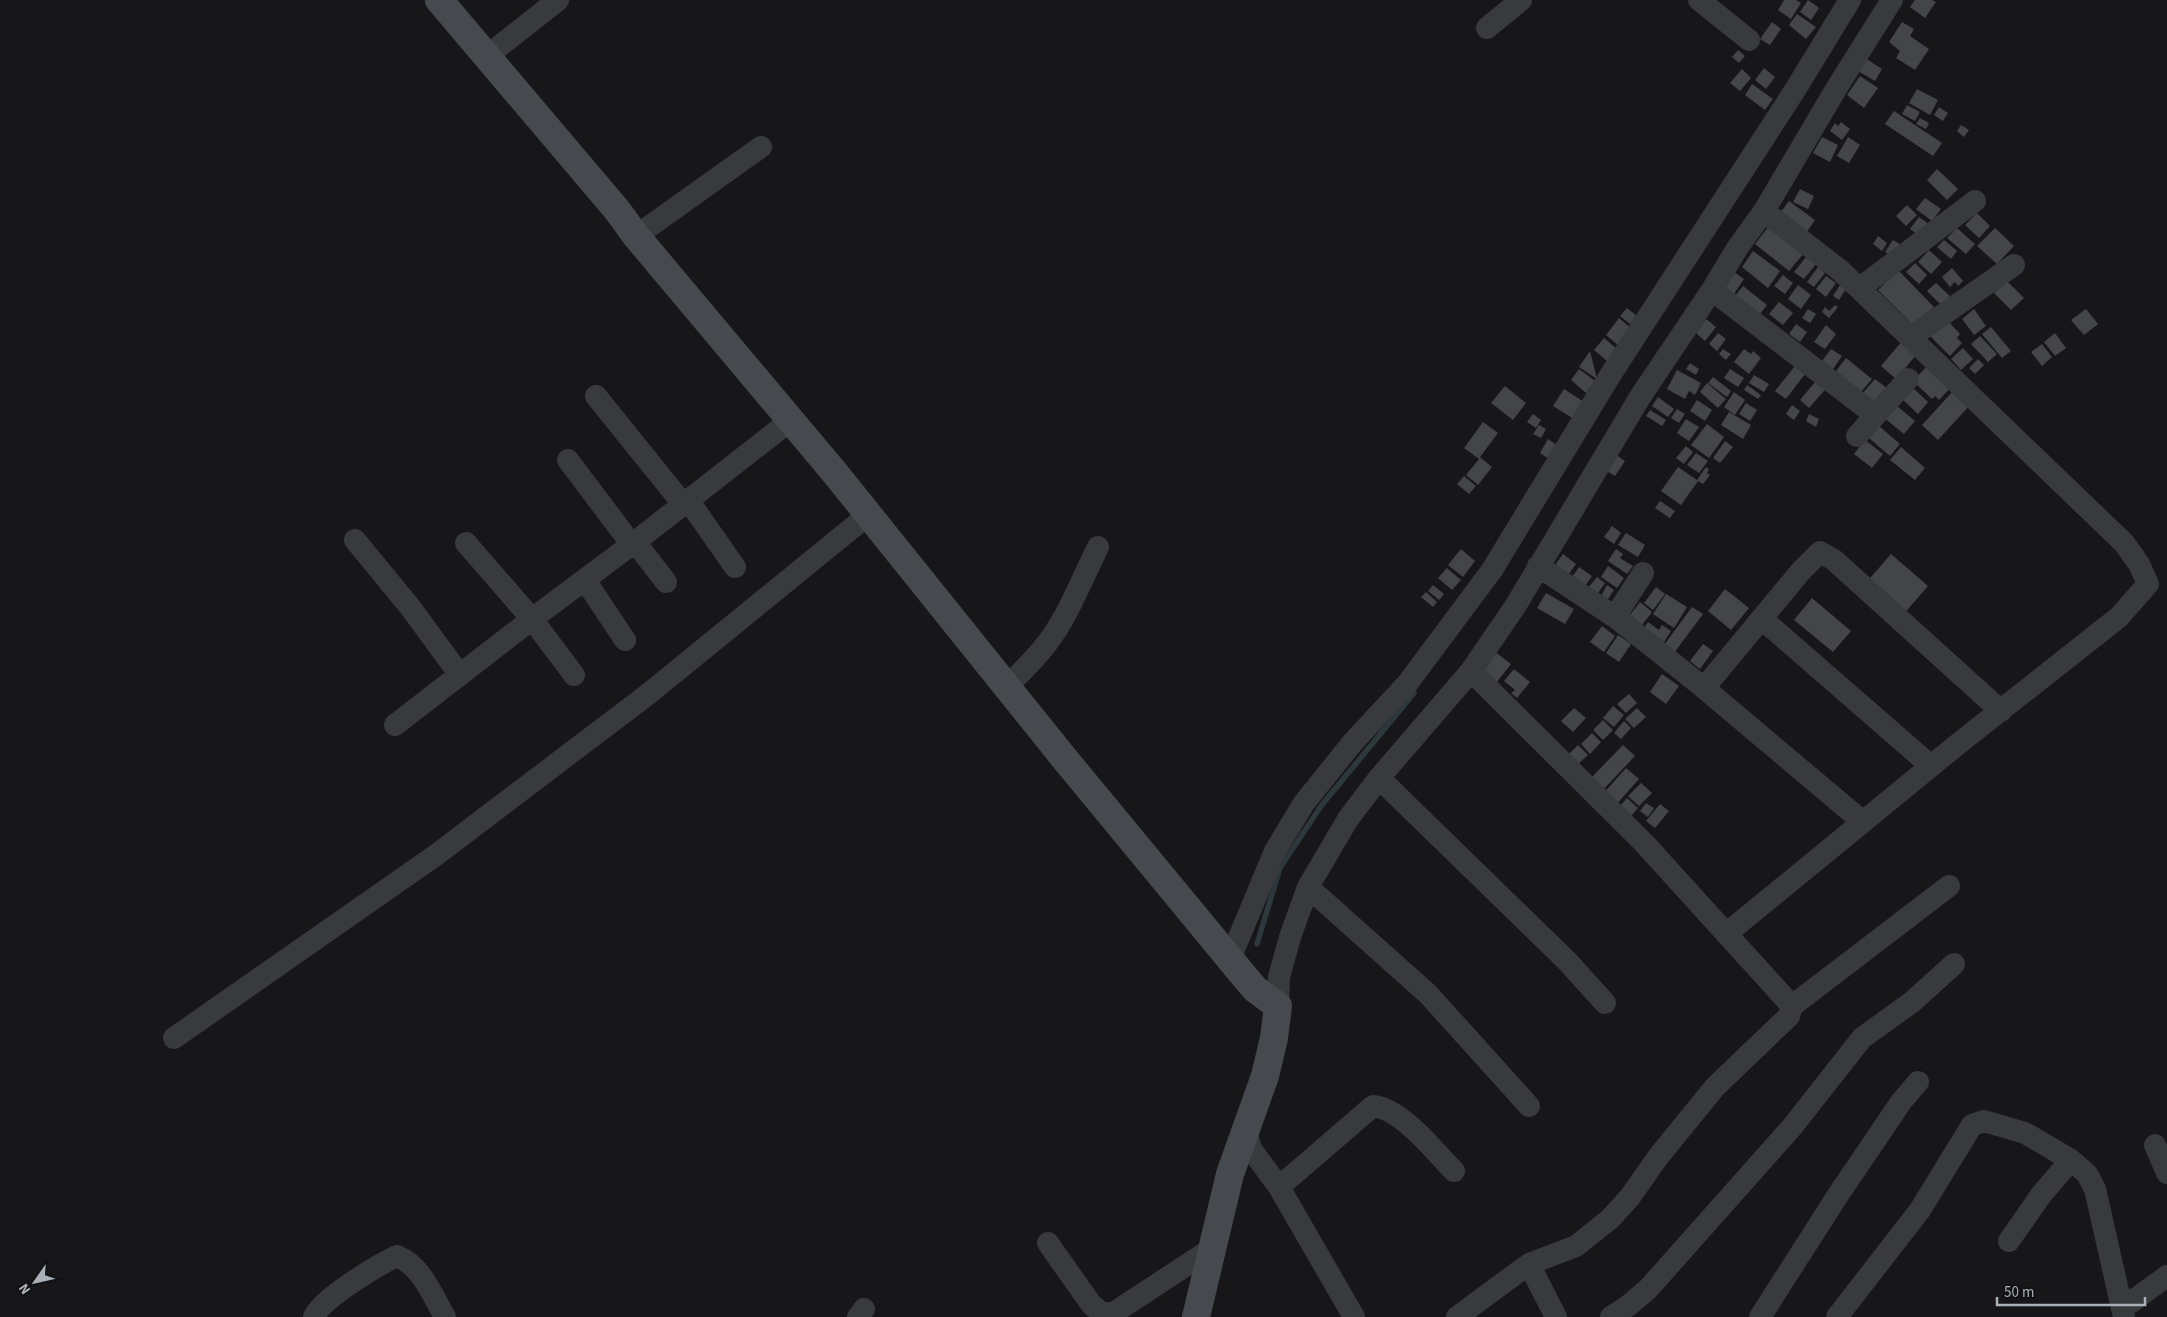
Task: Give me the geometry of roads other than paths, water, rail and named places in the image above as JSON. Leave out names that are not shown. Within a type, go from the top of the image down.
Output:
[{"type":"street","points":[[439,0],[617,210],[636,236],[791,420],[1006,687],[1255,989],[1278,1006]]},
{"type":"street","points":[[487,56],[558,0]]},
{"type":"street","points":[[1487,28],[1521,0]]},
{"type":"street","points":[[1699,0],[1749,40]]},
{"type":"street","points":[[1230,959],[1275,851],[1304,803],[1353,742],[1407,684],[1492,570],[1611,374],[1795,90],[1850,0]]},
{"type":"street","points":[[1196,1317],[1230,1174],[1265,1076],[1274,1038],[1279,977],[1290,937],[1308,888],[1348,819],[1379,778],[1471,671],[1516,605],[1640,397],[1712,290],[1738,247],[1764,211],[1836,89],[1892,0]]},
{"type":"street","points":[[636,236],[761,147]]},
{"type":"street","points":[[1860,288],[1975,201]]},
{"type":"street","points":[[1726,934],[1931,766],[2119,617],[2148,584],[2140,564],[2124,543],[1911,336],[1841,270],[1764,211]]},
{"type":"street","points":[[1911,336],[2014,265]]},
{"type":"street","points":[[1712,290],[1875,416]]},
{"type":"street","points":[[1857,436],[1908,379]]},
{"type":"street","points":[[596,396],[686,502],[735,567]]},
{"type":"street","points":[[395,725],[634,543],[791,420]]},
{"type":"street","points":[[568,460],[666,582]]},
{"type":"street","points":[[174,1038],[436,855],[647,695],[868,516]]},
{"type":"street","points":[[356,540],[410,607],[460,675]]},
{"type":"street","points":[[466,544],[532,619],[574,675]]},
{"type":"street","points":[[1006,687],[1029,665],[1048,641],[1066,612],[1098,547]]},
{"type":"street","points":[[1704,688],[1820,552],[1834,560],[2001,710]]},
{"type":"street","points":[[1538,566],[1615,617],[1704,688],[1864,822]]},
{"type":"street","points":[[1615,617],[1643,573]]},
{"type":"street","points":[[585,580],[625,640]]},
{"type":"street","points":[[1762,619],[1931,766]]},
{"type":"street","points":[[1471,671],[1644,843],[1792,1006]]},
{"type":"street","points":[[1379,778],[1567,961],[1605,1003]]},
{"type":"street","points":[[1457,1317],[1529,1264],[1576,1246],[1610,1219],[1630,1197],[1658,1157],[1702,1102],[1744,1058],[1789,1016],[1792,1006],[1949,886]]},
{"type":"street","points":[[1308,888],[1428,994],[1529,1106]]},
{"type":"street","points":[[1611,1317],[1628,1306],[1654,1282],[1792,1127],[1862,1038],[1912,1002],[1954,964]]},
{"type":"street","points":[[1760,1317],[1838,1195],[1901,1102],[1918,1082]]},
{"type":"street","points":[[1279,1187],[1373,1106],[1384,1107],[1405,1122],[1454,1171]]},
{"type":"street","points":[[1837,1317],[1920,1210],[1972,1125],[1984,1121],[2025,1133],[2072,1160],[2087,1174],[2095,1189],[2124,1312],[2167,1276]]},
{"type":"street","points":[[1246,1130],[1252,1149],[1279,1187],[1354,1317]]},
{"type":"street","points":[[2155,1145],[2167,1173]]},
{"type":"street","points":[[2010,1241],[2041,1195],[2072,1160]]},
{"type":"street","points":[[1048,1243],[1091,1304],[1100,1312],[1112,1314],[1211,1249]]},
{"type":"street","points":[[314,1317],[323,1304],[384,1262],[397,1256],[407,1260],[419,1272],[445,1317]]},
{"type":"street","points":[[1529,1264],[1556,1317]]},
{"type":"waterway","points":[[1257,944],[1280,868],[1321,806],[1414,693]]}]
